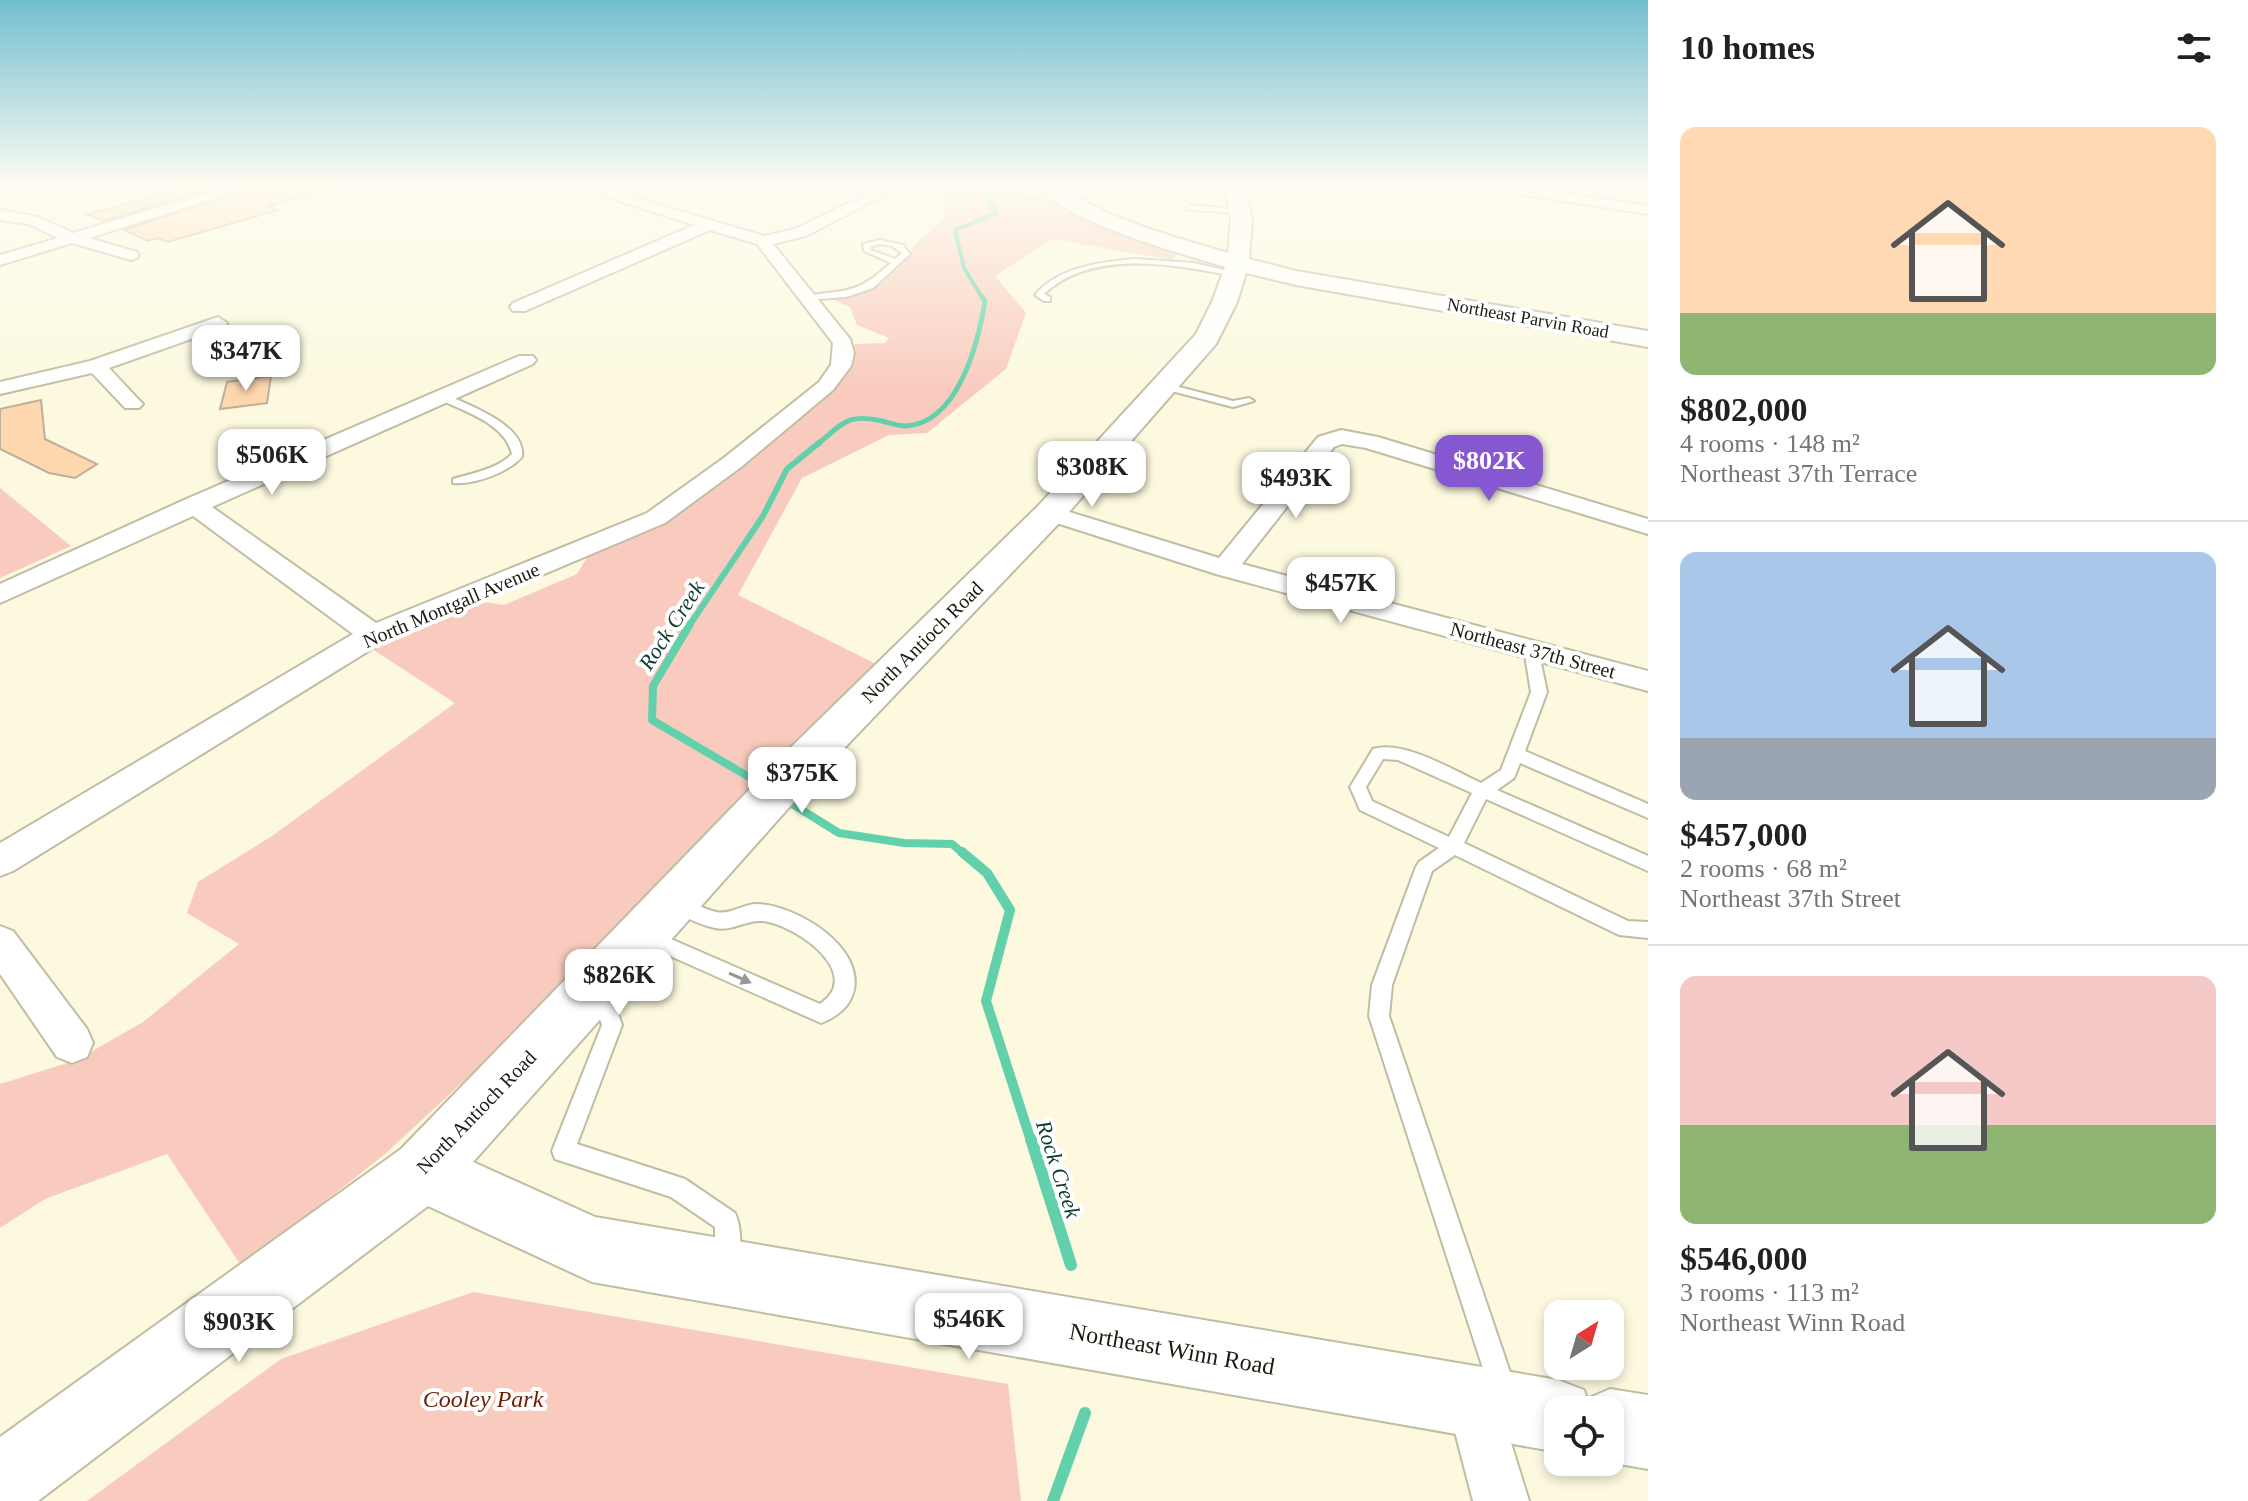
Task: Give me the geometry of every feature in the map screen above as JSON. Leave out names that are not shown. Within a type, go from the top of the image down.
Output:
[{"type":"street","points":[[0,260],[22,253]]},
{"type":"street","points":[[124,253],[131,255]]},
{"type":"street","points":[[519,307],[643,253]]},
{"type":"street","points":[[773,253],[808,298]]},
{"type":"street","name":"Northeast Parvin Road","points":[[1194,253],[1235,268],[1648,339]]},
{"type":"street","name":"North Antioch Road","points":[[0,1483],[423,1171],[776,792],[1050,513],[1207,338],[1225,308],[1235,253]]},
{"type":"street","name":"North Montgall Avenue","points":[[0,861],[373,635],[656,518],[733,462],[826,386],[843,359],[843,343],[808,298]]},
{"type":"street","points":[[0,388],[96,366],[218,323]]},
{"type":"street","points":[[0,594],[193,505],[526,360]]},
{"type":"street","points":[[96,366],[132,404]]},
{"type":"street","points":[[1225,568],[1326,442],[1341,437],[1370,442],[1648,527]]},
{"type":"street","points":[[193,505],[373,635]]},
{"type":"street","name":"Northeast 37th Street","points":[[1050,513],[1225,568],[1648,681]]},
{"type":"street","points":[[0,943],[72,1043]]},
{"type":"street","name":"Northeast Winn Road","points":[[423,1171],[592,1249],[1513,1408]]},
{"type":"street","points":[[1501,1501],[1513,1408]]},
{"type":"street","points":[[1624,1428],[1648,1432]]},
{"type":"lane","points":[[1047,299],[1039,295],[1055,281],[1090,268],[1124,261],[1156,260],[1235,268]]},
{"type":"lane","points":[[808,298],[846,294],[870,286],[895,262]]},
{"type":"lane","points":[[1164,386],[1233,404],[1249,401]]},
{"type":"lane","points":[[443,397],[508,432],[518,445],[518,455],[510,463],[457,481]]},
{"type":"lane","points":[[1513,1408],[1379,1016],[1382,985],[1425,867],[1453,847],[1482,791],[1508,774],[1539,692],[1531,649]]},
{"type":"lane","points":[[1648,864],[1400,754],[1379,753],[1358,787],[1366,805],[1626,929],[1648,930]]},
{"type":"lane","points":[[1515,754],[1648,811]]},
{"type":"lane","points":[[753,912],[780,917],[833,948],[844,970],[846,990],[839,1003],[821,1014],[658,918],[722,921],[753,912]]},
{"type":"lane","points":[[598,983],[612,1025],[563,1151],[677,1187],[727,1221],[726,1273]]},
{"type":"green space","points":[[909,253],[1030,253],[995,276],[1026,313],[1006,369],[927,433],[889,435],[802,478],[738,595],[876,664],[503,1045],[385,1154],[242,1267],[167,1154],[45,1199],[0,1228],[0,1084],[77,1060],[143,1022],[239,944],[187,913],[198,882],[272,836],[455,703],[369,647],[477,601],[504,605],[577,574],[588,556],[659,523],[834,387],[850,367],[855,344],[885,343],[889,338],[857,325],[850,307],[834,300],[867,292],[903,264]]},
{"type":"green space","points":[[1133,253],[1177,253],[1173,260]]},
{"type":"green space","points":[[0,488],[71,546],[0,578]]},
{"type":"green space","name":"Cooley Park","points":[[473,1292],[1008,1384],[1021,1501],[87,1501],[281,1359]]},
{"type":"building","points":[[271,376],[267,403],[220,409],[227,382]]},
{"type":"building","points":[[41,400],[45,439],[97,464],[75,478],[49,473],[0,449],[0,409]]},
{"type":"waterway","name":"Rock Creek","points":[[960,253],[964,268],[983,299]]},
{"type":"waterway","name":"Rock Creek","points":[[818,444],[840,425],[853,419],[906,426],[924,422],[939,411],[952,396],[971,359],[985,301],[982,297]]},
{"type":"waterway","name":"Rock Creek","points":[[689,626],[763,516],[787,469],[820,442]]},
{"type":"waterway","name":"Rock Creek","points":[[690,624],[653,686],[652,720],[766,787]]},
{"type":"waterway","name":"Rock Creek","points":[[784,799],[839,833],[904,843],[952,844],[964,854]]},
{"type":"waterway","name":"Rock Creek","points":[[962,852],[987,873],[1010,910],[986,1001],[1031,1141]]},
{"type":"waterway","name":"Rock Creek","points":[[1031,1139],[1071,1265]]},
{"type":"waterway","name":"Rock Creek","points":[[1053,1501],[1085,1413]]}]
